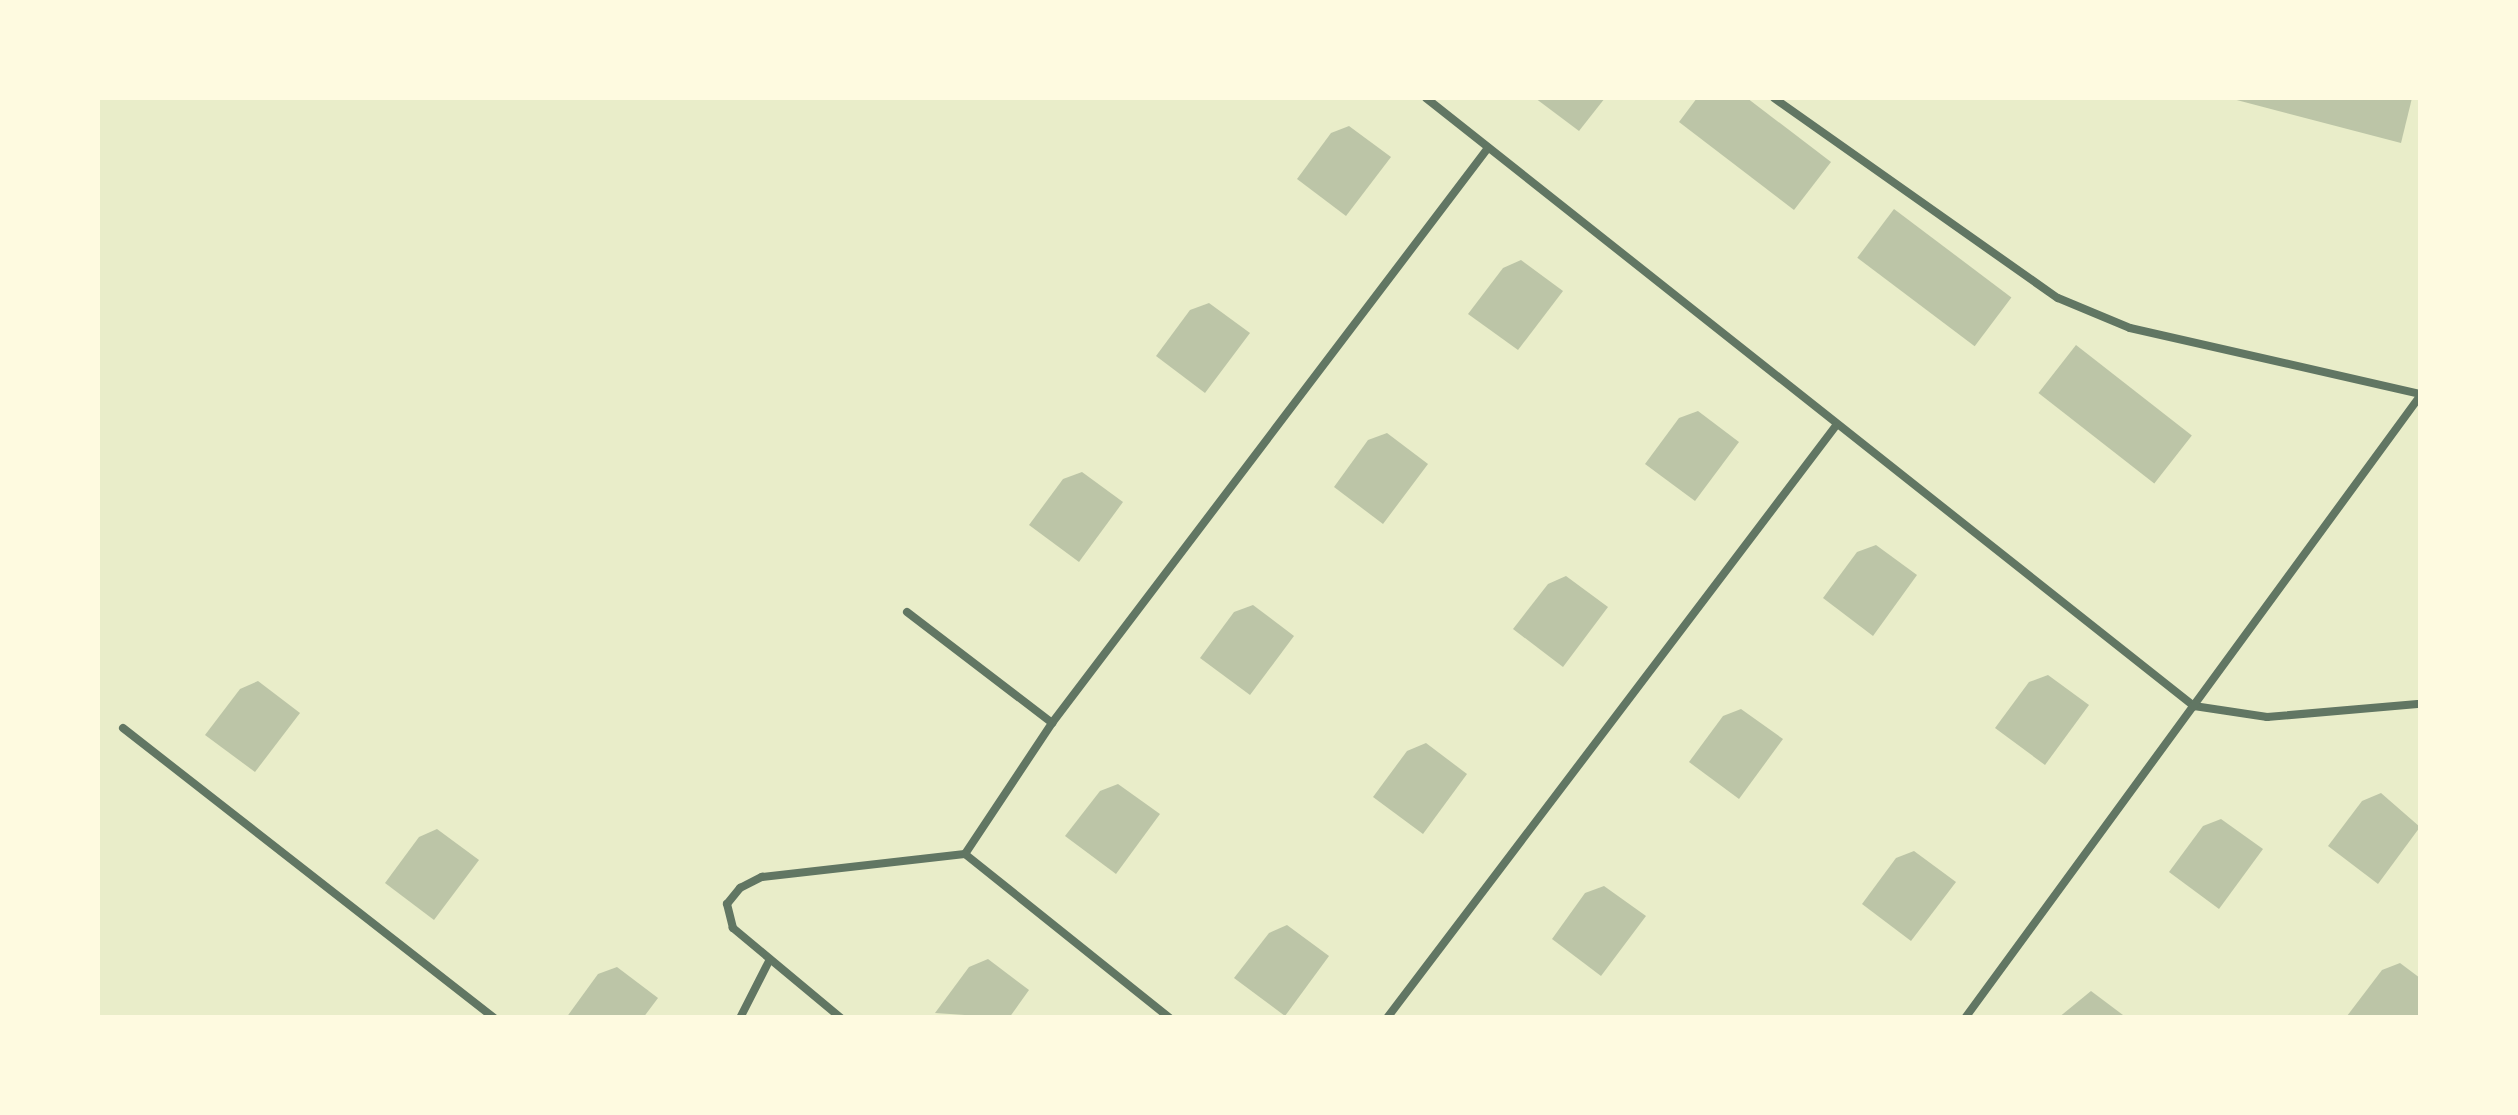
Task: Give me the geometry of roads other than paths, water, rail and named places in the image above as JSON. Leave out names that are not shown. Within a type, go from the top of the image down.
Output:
[{"type":"lane","points":[[1426,98],[1835,426],[2194,706],[2266,717],[2420,704]]},
{"type":"lane","points":[[1774,98],[2058,298],[2146,332],[2420,395],[1965,1018]]},
{"type":"lane","points":[[964,854],[1052,723],[1488,148]]},
{"type":"lane","points":[[1388,1018],[1835,426]]},
{"type":"lane","points":[[907,612],[1052,723]]},
{"type":"lane","points":[[123,728],[494,1018]]},
{"type":"lane","points":[[841,1018],[732,928],[728,904],[740,888],[762,877],[964,854],[1170,1018]]},
{"type":"lane","points":[[740,1018],[769,961]]}]
